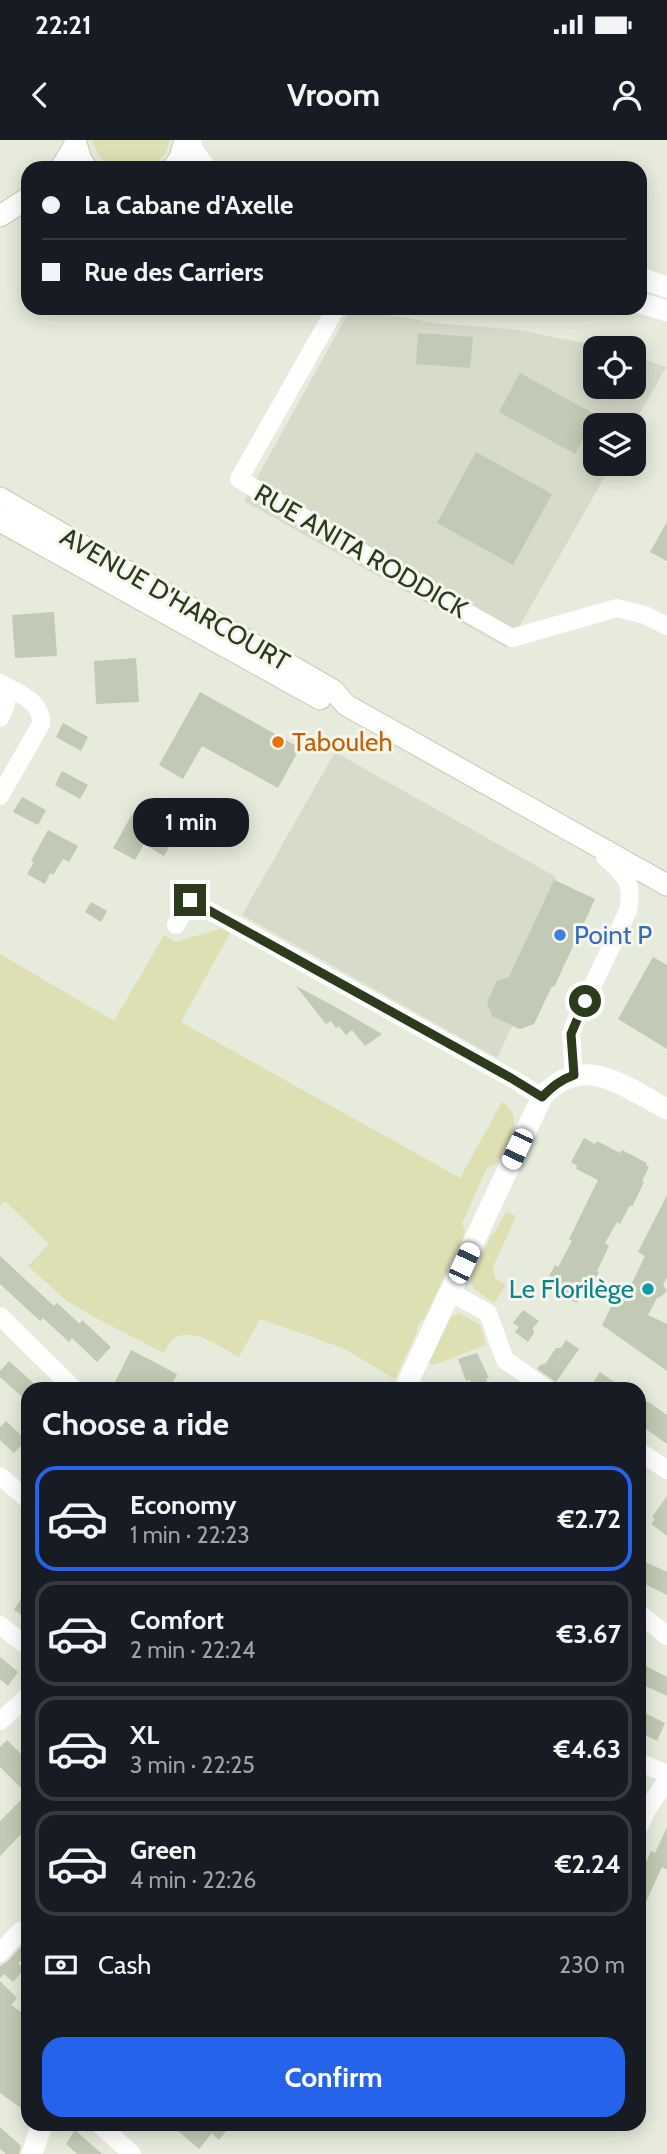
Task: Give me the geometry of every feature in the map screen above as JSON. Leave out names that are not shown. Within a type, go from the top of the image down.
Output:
[{"type":"main road","points":[[178,161],[187,140]]},
{"type":"main road","points":[[187,140],[200,161]]},
{"type":"main road","points":[[65,161],[76,141]]},
{"type":"main road","points":[[76,141],[82,161]]},
{"type":"main road","points":[[0,216],[21,202]]},
{"type":"main road","points":[[647,280],[667,287]]},
{"type":"main road","points":[[647,305],[667,311]]},
{"type":"main road","name":"AVENUE D'HARCOURT","points":[[0,498],[333,690],[346,705]]},
{"type":"main road","name":"AVENUE D'HARCOURT","points":[[0,521],[324,701],[346,705],[667,885]]},
{"type":"main road","points":[[408,1382],[542,1097],[563,1079],[574,1075],[595,1075],[667,1109]]},
{"type":"main road","points":[[32,2154],[40,2131]]},
{"type":"street","name":"RUE ANITA RODDICK","points":[[332,315],[239,480],[512,638],[617,608],[645,615],[667,626]]},
{"type":"street","points":[[0,718],[8,697],[1,683]]},
{"type":"street","points":[[0,796],[41,724],[41,715],[33,702],[1,683]]},
{"type":"street","points":[[574,1075],[571,1034],[628,912],[630,886],[621,872],[586,840]]},
{"type":"street","points":[[176,925],[190,900],[542,1097]]},
{"type":"street","points":[[450,1293],[488,1313],[505,1360],[537,1382]]},
{"type":"street","points":[[0,1315],[67,1382]]},
{"type":"street","points":[[646,1456],[667,1470]]},
{"type":"street","points":[[0,1476],[21,1494]]},
{"type":"street","points":[[646,1619],[667,1636]]},
{"type":"street","points":[[0,1625],[21,1642]]},
{"type":"street","points":[[0,1721],[21,1702]]},
{"type":"street","points":[[646,1766],[667,1777],[646,1812]]},
{"type":"street","points":[[0,1953],[20,1931]]},
{"type":"street","points":[[107,2131],[132,2154]]},
{"type":"shaded area","points":[[347,315],[390,315],[434,323],[519,330],[583,343],[583,399],[646,399],[646,360],[666,367],[640,413],[583,413],[583,476],[605,476],[507,648],[244,501]]},
{"type":"shaded area","points":[[335,752],[556,877],[555,880],[595,899],[534,1024],[520,1029],[512,1026],[497,1058],[242,915]]},
{"type":"green space","points":[[92,140],[170,140],[159,161],[104,161],[98,155]]},
{"type":"green space","points":[[222,928],[230,933],[181,1022],[460,1178],[502,1102],[513,1116],[514,1124],[508,1141],[495,1165],[487,1168],[462,1223],[465,1232],[395,1379],[343,1348],[260,1319],[239,1357],[209,1340],[188,1334],[171,1342],[164,1353],[67,1301],[28,1266],[49,1244],[5,1201],[0,1206],[0,954],[114,1021],[164,935],[176,942]]},
{"type":"green space","points":[[506,1212],[516,1216],[493,1267],[495,1278],[506,1285],[494,1303],[473,1288],[471,1278]]},
{"type":"green space","points":[[459,1313],[480,1325],[486,1345],[434,1365],[429,1363],[451,1317]]},
{"type":"building","points":[[418,333],[473,337],[470,368],[416,364]]},
{"type":"building","points":[[520,373],[592,413],[583,413],[583,439],[575,454],[499,412]]},
{"type":"building","points":[[476,452],[552,494],[513,565],[437,523]]},
{"type":"building","points":[[667,522],[667,561],[650,552]]},
{"type":"building","points":[[54,612],[57,656],[15,658],[12,615]]},
{"type":"building","points":[[136,658],[139,702],[96,704],[94,661]]},
{"type":"building","points":[[200,692],[300,748],[278,788],[202,746],[183,779],[159,765]]},
{"type":"building","points":[[63,723],[88,737],[81,751],[56,737]]},
{"type":"building","points":[[62,771],[88,785],[80,799],[55,785]]},
{"type":"building","points":[[22,797],[46,810],[38,825],[13,812]]},
{"type":"building","points":[[134,811],[176,835],[164,856],[144,844],[135,860],[113,848]]},
{"type":"building","points":[[48,830],[78,846],[69,862],[63,859],[53,875],[50,873],[45,884],[27,874]]},
{"type":"building","name":"Point P","points":[[554,880],[595,899],[534,1024],[520,1029],[492,1016],[487,1002],[497,981],[509,977]]},
{"type":"building","points":[[91,902],[107,911],[101,922],[85,912]]},
{"type":"building","points":[[653,957],[667,965],[667,1049],[618,1019]]},
{"type":"building","points":[[296,986],[382,1034],[365,1046],[352,1030],[346,1035],[331,1021],[326,1024]]},
{"type":"building","points":[[584,1138],[595,1144],[597,1141],[620,1153],[622,1150],[647,1163],[649,1167],[632,1207],[630,1205],[620,1224],[617,1222],[605,1243],[609,1246],[590,1290],[583,1290],[577,1303],[549,1290],[555,1278],[549,1276],[555,1265],[558,1267],[572,1241],[569,1239],[598,1180],[576,1169],[577,1166],[571,1162]]},
{"type":"building","name":"Le Florilège","points":[[667,1195],[667,1277],[663,1285],[667,1291],[657,1298],[648,1315],[667,1324],[667,1371],[602,1325],[619,1291],[626,1295],[645,1256],[638,1252]]},
{"type":"building","points":[[0,1256],[54,1306],[57,1303],[80,1324],[82,1320],[111,1347],[97,1362],[72,1338],[69,1342],[43,1318],[40,1321],[0,1284]]},
{"type":"building","points":[[523,1310],[539,1321],[528,1342],[515,1332],[519,1327],[513,1323]]},
{"type":"building","points":[[566,1340],[579,1349],[556,1382],[537,1369],[545,1364],[556,1348],[561,1348]]},
{"type":"building","points":[[131,1350],[177,1374],[173,1382],[115,1382]]},
{"type":"building","points":[[477,1353],[489,1378],[486,1378],[487,1382],[466,1381],[458,1359]]},
{"type":"building","points":[[9,1361],[32,1382],[21,1382],[21,1396],[0,1377],[0,1371]]},
{"type":"building","points":[[600,1372],[614,1382],[593,1382]]},
{"type":"building","points":[[647,1401],[667,1415],[667,1444],[646,1429]]},
{"type":"building","points":[[6,1421],[21,1435],[21,1445],[14,1453],[0,1440],[0,1427]]},
{"type":"building","points":[[667,1496],[667,1536],[651,1524],[655,1519],[652,1517]]},
{"type":"building","points":[[646,1562],[667,1572],[667,1595],[646,1584]]},
{"type":"building","points":[[21,1598],[21,1614],[14,1610]]},
{"type":"building","points":[[0,1657],[18,1672],[8,1686],[0,1679]]},
{"type":"building","points":[[646,1666],[667,1677],[667,1696],[646,1686]]},
{"type":"building","points":[[646,1714],[665,1723],[657,1741],[646,1736]]},
{"type":"building","points":[[7,1740],[21,1754],[21,1788],[0,1767],[0,1747]]},
{"type":"building","points":[[21,1800],[21,1834],[0,1856],[0,1821]]},
{"type":"building","points":[[667,1827],[667,1870],[662,1867],[646,1902],[646,1862],[651,1851],[655,1853]]},
{"type":"building","points":[[21,1947],[21,1961],[18,1963],[21,1973],[13,1982],[4,1974],[0,1978],[0,1966]]},
{"type":"building","points":[[0,1981],[17,1998],[11,2005],[21,2012],[21,2108],[0,2093]]},
{"type":"building","points":[[0,2127],[21,2146],[19,2154],[6,2154],[0,2149]]},
{"type":"building","points":[[76,2131],[102,2154],[77,2154],[66,2144]]},
{"type":"building","points":[[178,2131],[226,2131],[219,2140],[212,2133],[199,2149]]},
{"type":"place","name":"Tabouleh","points":[[278,742]]},
{"type":"place","name":"Point P","points":[[560,935]]},
{"type":"place","name":"Le Florilège","points":[[648,1289]]},
{"type":"route","points":[[190,900],[542,1097],[563,1079],[574,1075],[571,1034],[585,1001]]}]
